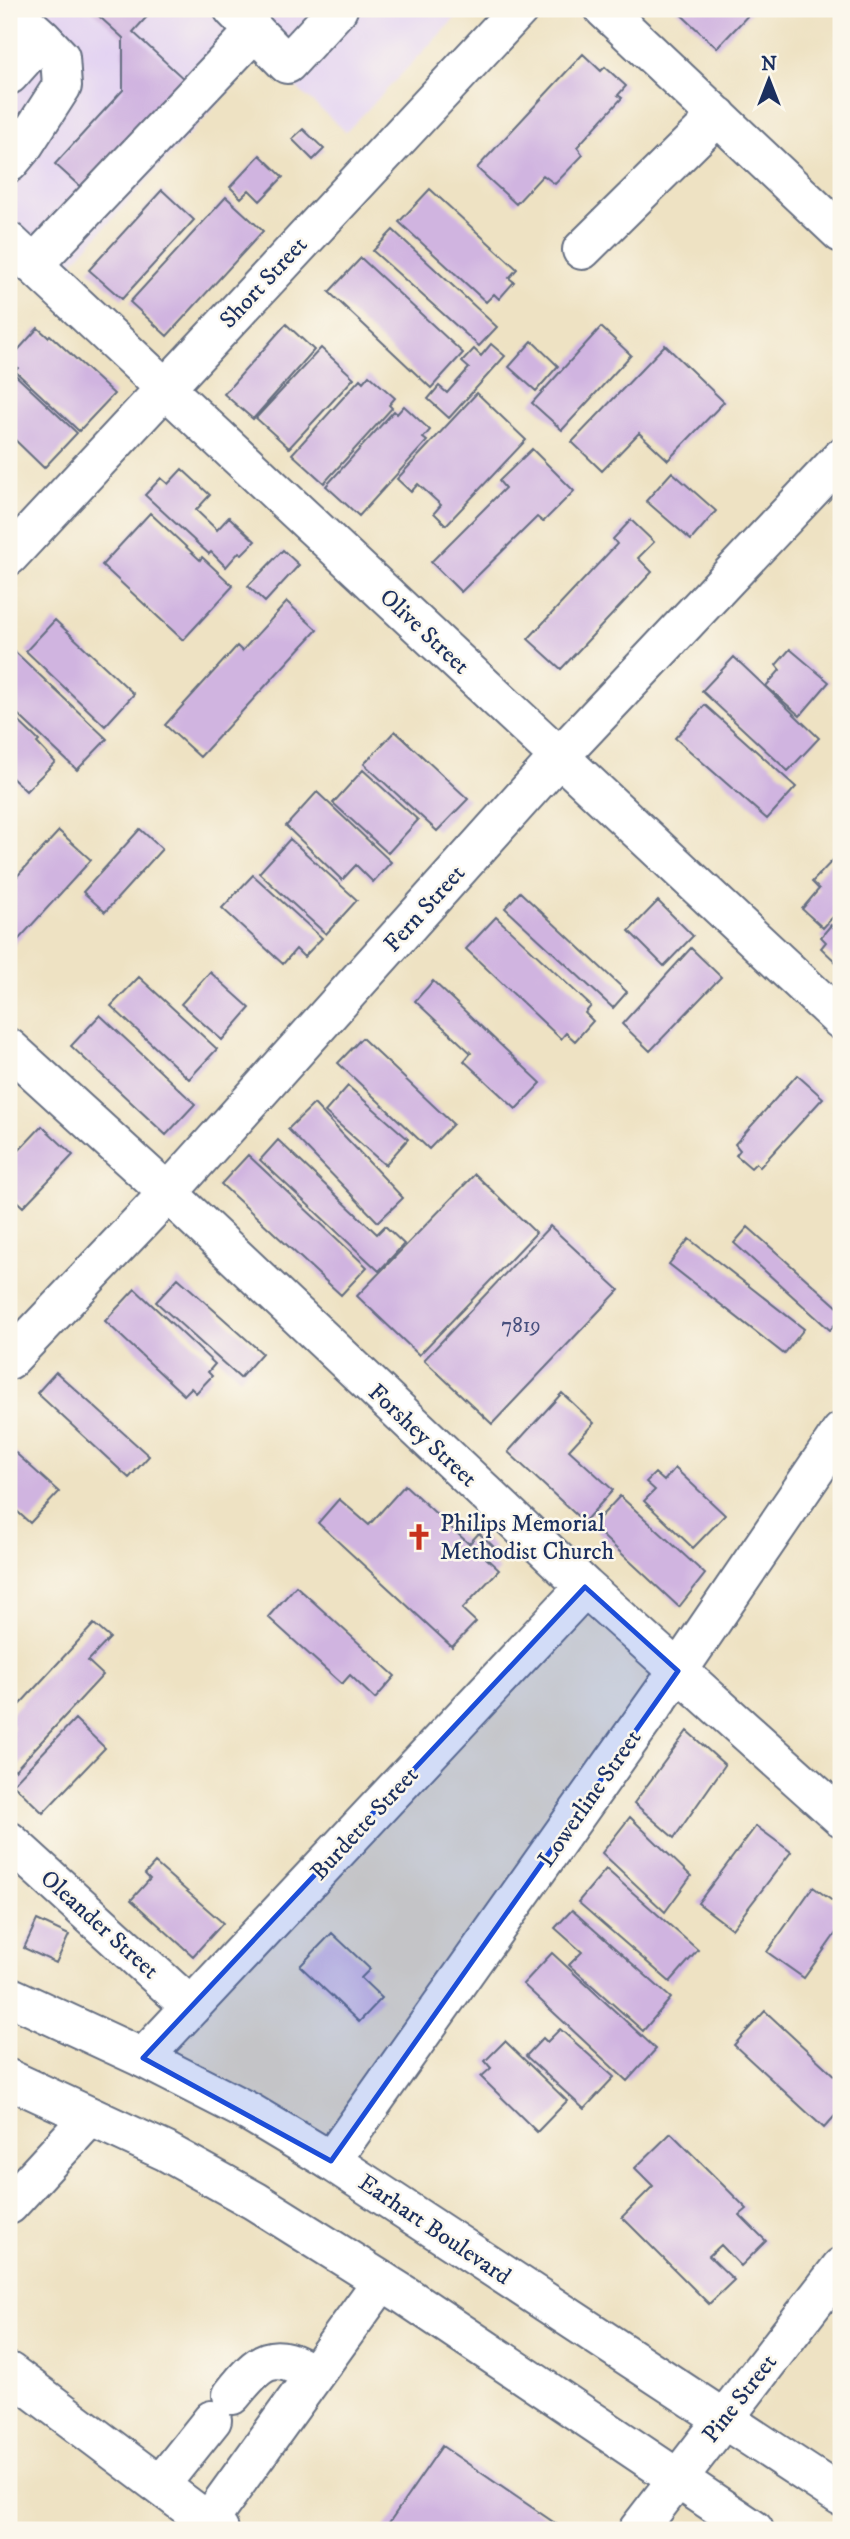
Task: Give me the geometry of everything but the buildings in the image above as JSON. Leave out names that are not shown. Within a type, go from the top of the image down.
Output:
[{"type":"street","points":[[9,163],[24,145],[62,86],[60,57],[10,9]]},
{"type":"street","points":[[21,254],[244,20],[287,64],[338,9]]},
{"type":"street","name":"Short Street","points":[[9,556],[519,9]]},
{"type":"street","points":[[604,9],[841,233]]},
{"type":"street","points":[[9,75],[41,38]]},
{"type":"street","points":[[582,250],[718,116]]},
{"type":"street","name":"Olive Street","points":[[21,254],[841,1020]]},
{"type":"street","name":"Fern Street","points":[[9,1360],[168,1194],[559,757],[841,458]]},
{"type":"street","name":"Forshey Street","points":[[9,1048],[585,1587],[841,1816]]},
{"type":"street","name":"Lowerline Street","points":[[331,2161],[678,1671],[841,1432]]},
{"type":"street","name":"Burdette Street","points":[[143,2058],[585,1587]]},
{"type":"street","name":"Oleander Street","points":[[9,1841],[191,2007]]},
{"type":"street","name":"Earhart Boulevard","points":[[9,1996],[143,2058],[249,2112],[331,2161],[841,2496]]},
{"type":"street","points":[[9,2079],[165,2151],[243,2194],[382,2281],[754,2530]]},
{"type":"street","points":[[9,2204],[90,2117]]},
{"type":"street","name":"Pine Street","points":[[638,2530],[841,2267]]},
{"type":"street","points":[[9,2372],[214,2526],[314,2375],[382,2281]]},
{"type":"street","points":[[160,2486],[251,2372],[262,2363],[278,2360],[295,2363],[314,2375]]},
{"type":"highlighted area","points":[[585,1587],[678,1671],[331,2161],[143,2058]]},
{"type":"shaded area","points":[[9,9],[464,9],[346,132],[261,56],[66,270],[9,217]]},
{"type":"place","name":"Philips Memorial Methodist Church","points":[[419,1537]]}]
